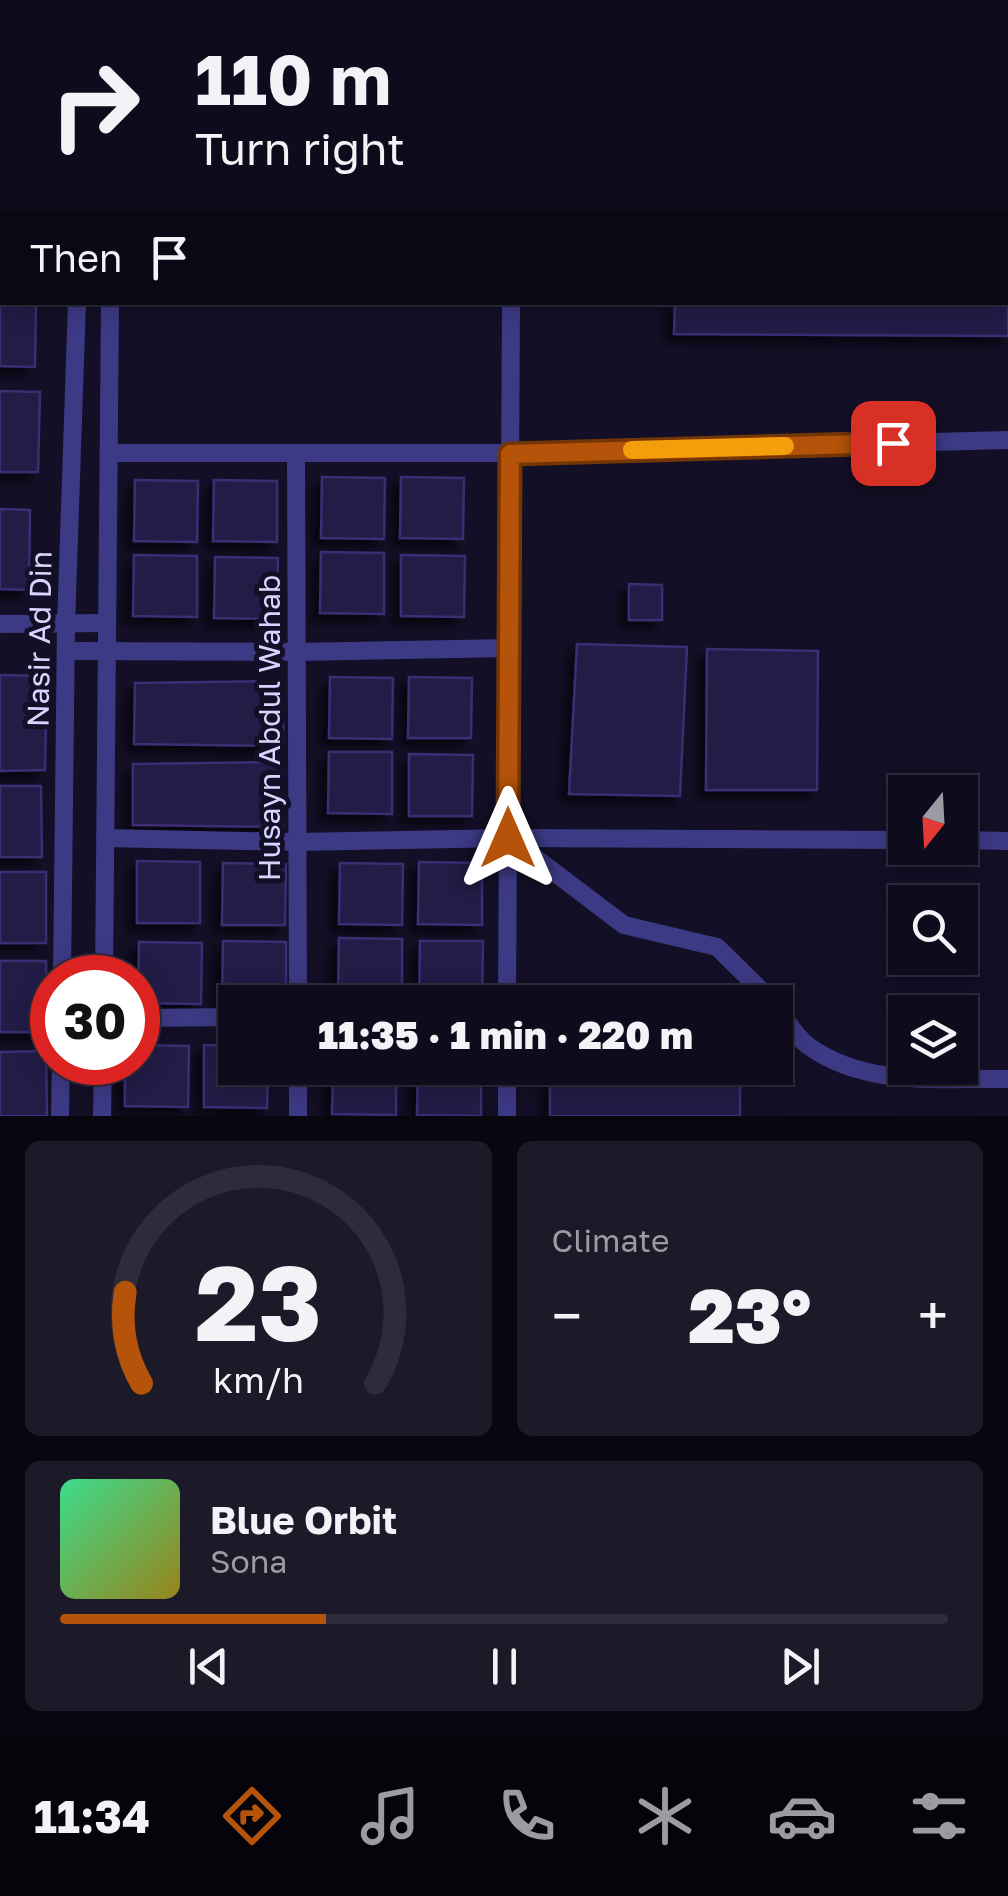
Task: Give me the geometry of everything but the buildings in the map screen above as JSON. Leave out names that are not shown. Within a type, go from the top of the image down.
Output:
[{"type":"street","name":"Nasir Ad Din","points":[[62,955],[66,625],[77,305]]},
{"type":"street","points":[[104,955],[110,305]]},
{"type":"street","points":[[507,985],[510,305]]},
{"type":"street","points":[[109,453],[510,454],[1008,440]]},
{"type":"street","name":"Husayn Abdul Wahab","points":[[296,453],[298,985]]},
{"type":"street","points":[[0,624],[107,624]]},
{"type":"street","points":[[66,651],[509,648]]},
{"type":"street","points":[[105,838],[297,842],[508,838],[888,840]]},
{"type":"street","points":[[508,838],[624,925],[718,947],[755,985]]},
{"type":"street","points":[[978,840],[1008,841]]},
{"type":"street","points":[[160,1018],[218,1018]]},
{"type":"street","points":[[793,1028],[807,1046],[854,1072],[918,1078],[1008,1079]]},
{"type":"street","points":[[60,1116],[61,1085]]},
{"type":"street","points":[[102,1116],[103,1085]]},
{"type":"street","points":[[298,1085],[298,1116]]},
{"type":"street","points":[[507,1085],[507,1116]]},
{"type":"slow traffic","points":[[632,450],[785,446]]},
{"type":"route","points":[[508,838],[510,454],[893,443]]}]
